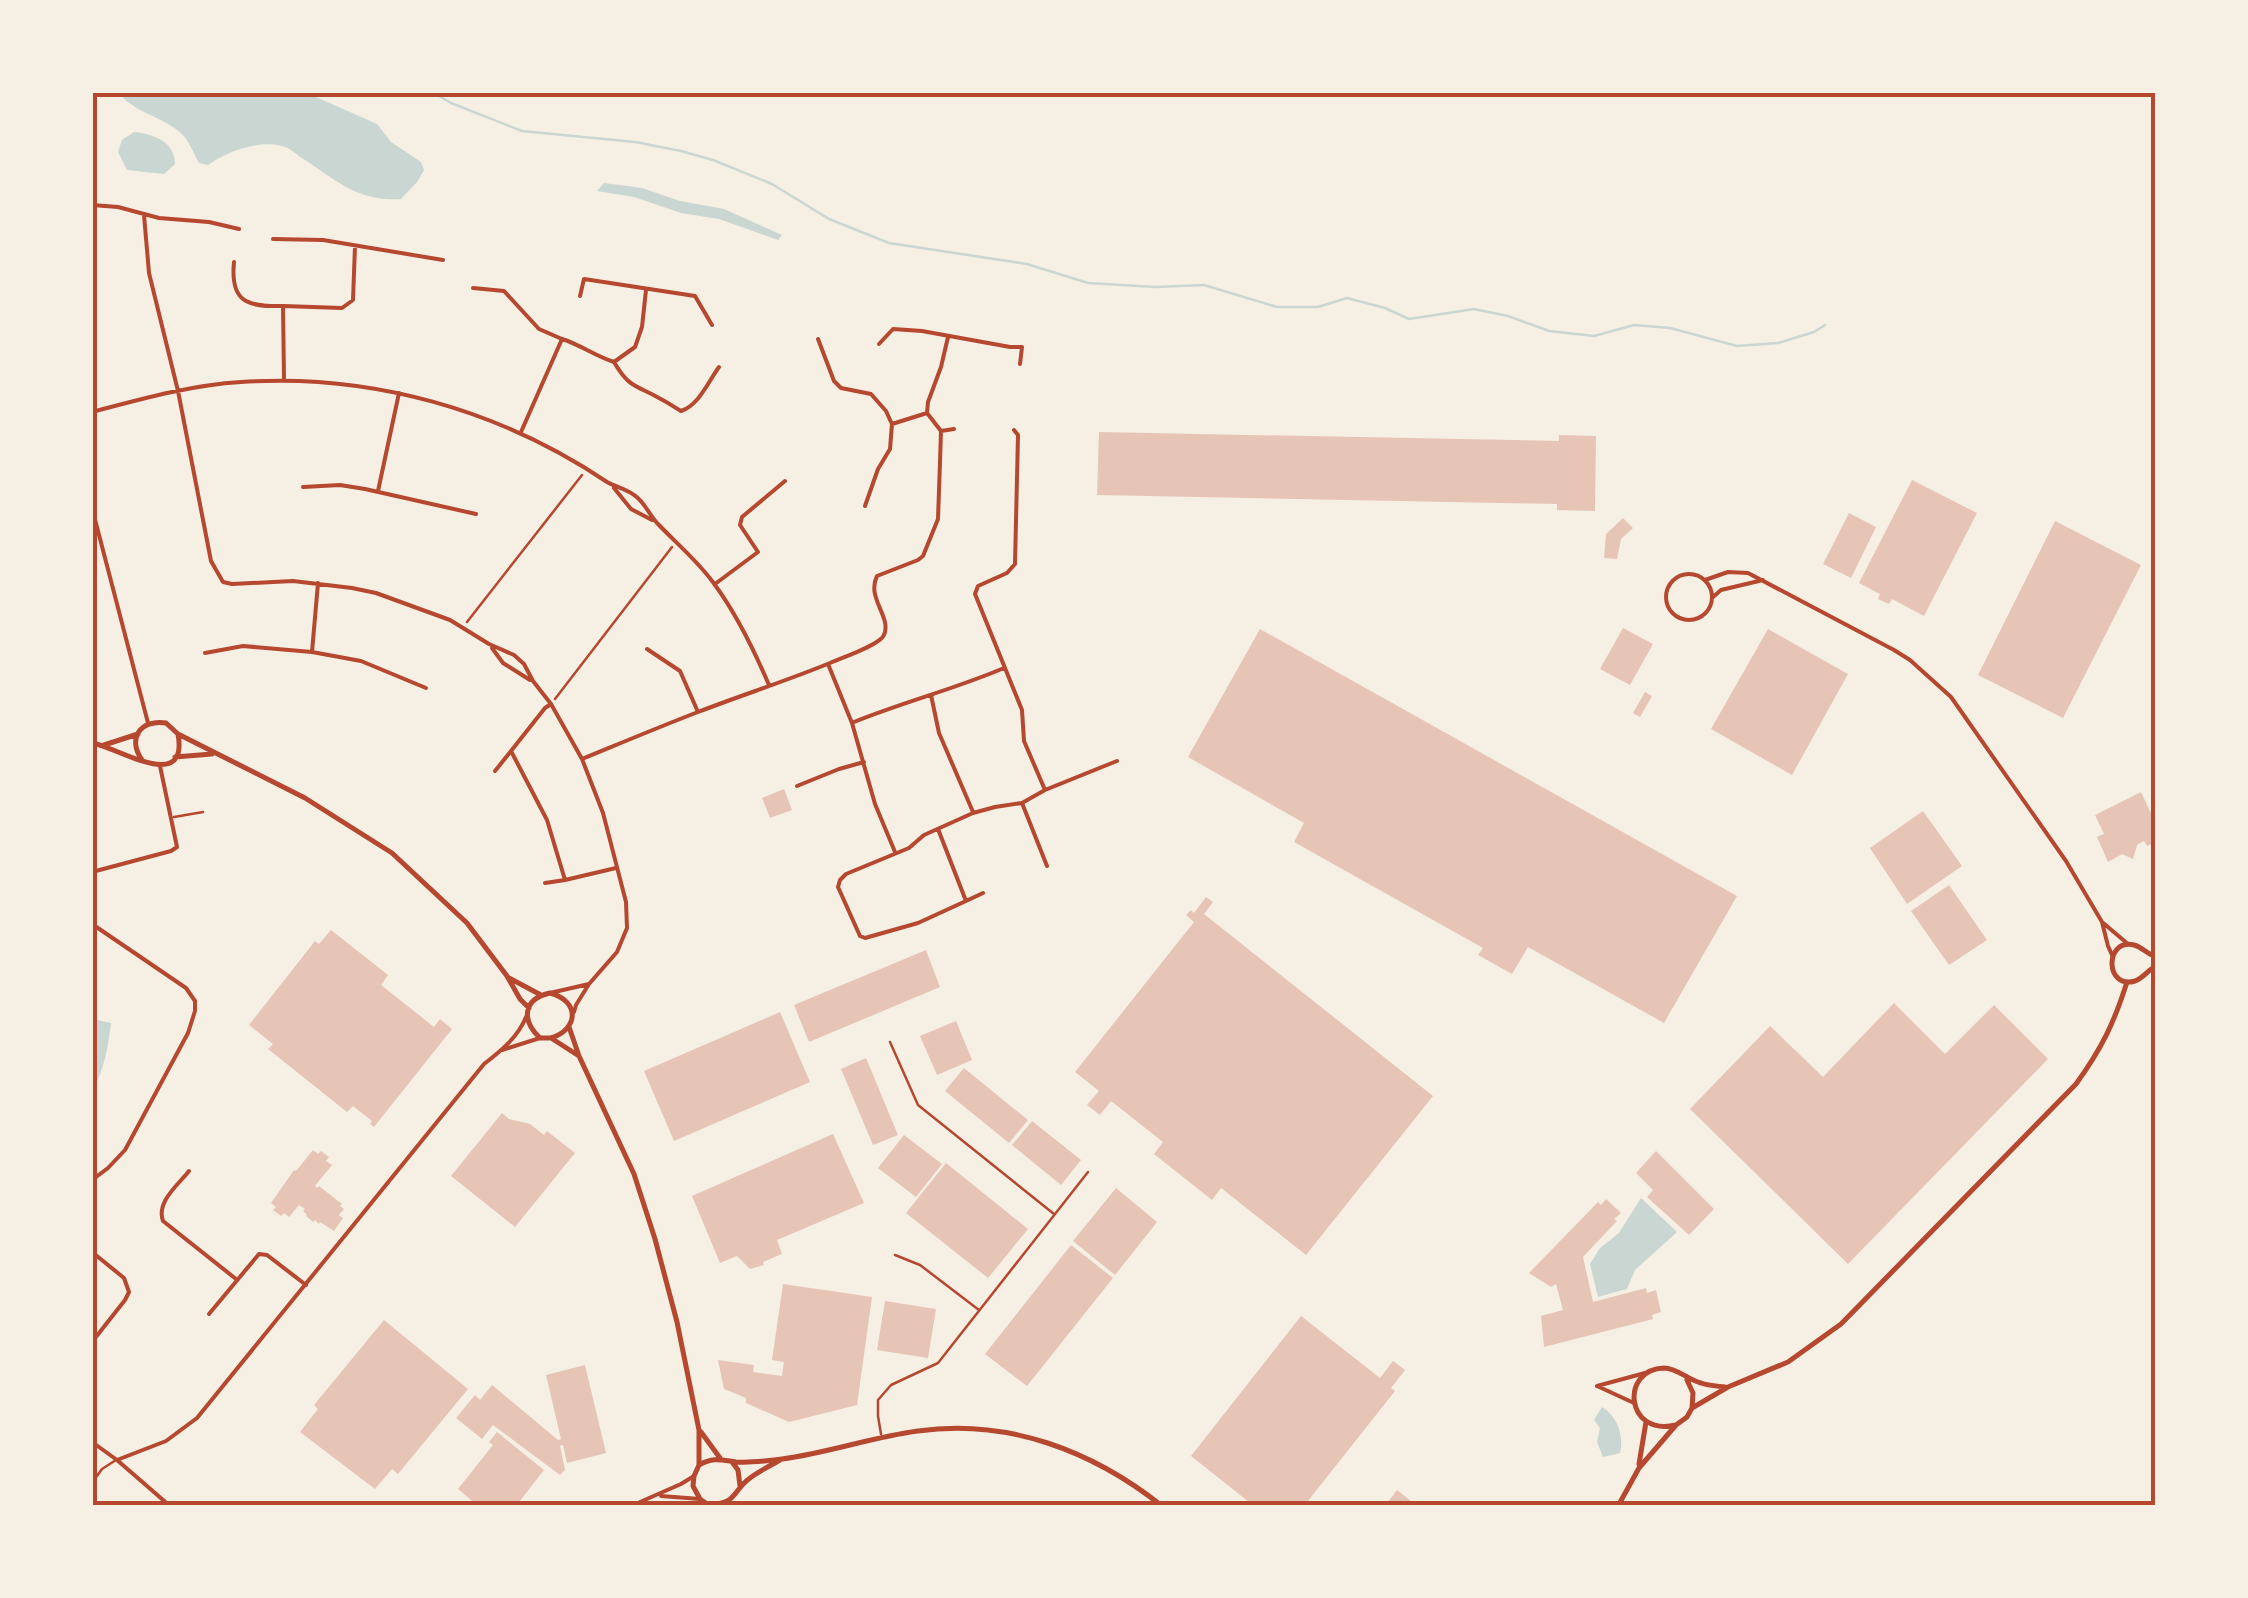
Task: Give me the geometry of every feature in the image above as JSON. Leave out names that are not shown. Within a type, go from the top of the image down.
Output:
[{"type":"street","points":[[92,204],[239,229]]},
{"type":"street","points":[[144,215],[149,273],[178,390],[212,561],[223,582],[293,581],[352,588],[394,598],[450,620],[514,654],[524,664],[582,759],[603,813],[618,868],[628,928],[617,952],[589,984],[562,1034],[501,1050]]},
{"type":"street","points":[[272,239],[323,240],[443,260]]},
{"type":"street","points":[[234,262],[236,291],[247,304],[342,308],[353,300],[355,246]]},
{"type":"street","points":[[580,296],[584,280],[695,296],[712,326]]},
{"type":"street","points":[[473,288],[504,290],[539,329],[614,362],[634,387],[681,411],[694,403],[719,367]]},
{"type":"street","points":[[614,362],[636,347],[646,290]]},
{"type":"street","points":[[283,306],[284,380]]},
{"type":"street","points":[[879,344],[894,329],[922,332],[1022,347],[1020,364]]},
{"type":"street","points":[[582,759],[879,642],[886,625],[875,596],[874,580],[918,560],[938,519],[940,431],[927,413],[948,338]]},
{"type":"street","points":[[520,432],[562,339]]},
{"type":"street","points":[[818,339],[834,381],[841,388],[871,394],[892,424],[890,449],[878,468],[865,506]]},
{"type":"street","points":[[92,412],[178,390],[284,380],[398,393],[453,407],[520,432],[588,467],[642,502],[654,520],[715,584],[769,685]]},
{"type":"street","points":[[378,492],[398,393]]},
{"type":"street","points":[[892,424],[927,413]]},
{"type":"street","points":[[940,431],[954,429]]},
{"type":"street","points":[[1014,430],[1018,436],[1015,564],[978,586],[975,594],[1022,710],[1024,741],[1044,790]]},
{"type":"street","points":[[715,584],[758,552],[740,525],[742,518],[784,481]]},
{"type":"street","points":[[611,484],[625,504],[654,520]]},
{"type":"street","points":[[303,487],[340,485],[476,514]]},
{"type":"street","points":[[92,508],[148,723]]},
{"type":"street","points":[[1705,580],[1728,572],[1748,573],[1910,660],[1950,697],[2066,861],[2102,922],[2113,972],[2128,982],[2156,966]]},
{"type":"street","points":[[1712,598],[1705,580],[1691,574],[1677,577],[1667,590],[1667,606],[1676,617],[1693,621],[1706,613],[1720,590],[1763,580]]},
{"type":"street","points":[[312,652],[318,583]]},
{"type":"street","points":[[489,644],[503,663],[532,681]]},
{"type":"street","points":[[205,653],[243,646],[312,652],[361,660],[426,688]]},
{"type":"street","points":[[646,649],[680,672],[698,712]]},
{"type":"street","points":[[828,664],[895,852]]},
{"type":"street","points":[[852,723],[1004,668]]},
{"type":"street","points":[[931,695],[940,733],[973,814]]},
{"type":"street","points":[[494,770],[551,704]]},
{"type":"street","points":[[142,760],[135,744],[139,730],[148,723],[166,722],[178,734],[305,798],[392,854],[467,924],[507,976],[528,1011],[530,1027],[540,1038]]},
{"type":"street","points":[[92,743],[104,745],[138,734]]},
{"type":"street","points":[[175,757],[180,745],[178,734]]},
{"type":"street","points":[[104,745],[160,766],[175,757],[215,754]]},
{"type":"street","points":[[511,751],[547,820],[565,880]]},
{"type":"street","points":[[983,893],[899,930],[865,938],[860,936],[838,887],[846,874],[910,848],[924,835],[973,814],[1022,803],[1044,790],[1118,761]]},
{"type":"street","points":[[797,786],[864,762]]},
{"type":"street","points":[[92,872],[177,847],[160,766]]},
{"type":"street","points":[[1022,803],[1047,866]]},
{"type":"street","points":[[938,829],[966,900]]},
{"type":"street","points":[[545,884],[618,868]]},
{"type":"street","points":[[2102,922],[2128,944],[2156,957]]},
{"type":"street","points":[[92,924],[186,988],[195,1001],[195,1011],[188,1033],[124,1150],[92,1180]]},
{"type":"street","points":[[2112,955],[2128,944]]},
{"type":"street","points":[[2145,954],[2146,972]]},
{"type":"street","points":[[507,976],[541,995]]},
{"type":"street","points":[[1692,1408],[1728,1387],[1788,1362],[1841,1324],[2076,1084],[2114,1023],[2128,982]]},
{"type":"street","points":[[117,1460],[166,1441],[198,1418],[484,1064],[522,1027],[534,1000],[589,984]]},
{"type":"street","points":[[550,993],[567,1001],[572,1018]]},
{"type":"street","points":[[569,1027],[640,1192],[677,1322],[699,1430],[699,1465],[693,1486],[710,1505],[735,1497]]},
{"type":"street","points":[[551,1038],[579,1056]]},
{"type":"street","points":[[189,1170],[162,1206],[160,1216],[236,1279]]},
{"type":"street","points":[[92,1252],[124,1278],[129,1292],[92,1342]]},
{"type":"street","points":[[209,1314],[255,1256],[263,1253],[306,1285]]},
{"type":"street","points":[[1634,1403],[1596,1386],[1664,1368],[1704,1384],[1728,1387]]},
{"type":"street","points":[[1647,1373],[1636,1385],[1634,1403],[1641,1418],[1665,1428],[1676,1426]]},
{"type":"street","points":[[1618,1506],[1639,1468],[1692,1408],[1693,1394],[1685,1377]]},
{"type":"street","points":[[1639,1468],[1646,1422]]},
{"type":"street","points":[[699,1465],[720,1458],[732,1462],[783,1459],[881,1437],[972,1428],[1023,1435],[1084,1456],[1139,1487],[1162,1506]]},
{"type":"street","points":[[699,1430],[720,1458]]},
{"type":"street","points":[[92,1442],[170,1506]]},
{"type":"street","points":[[734,1506],[740,1486],[783,1459]]},
{"type":"street","points":[[732,1462],[738,1470],[740,1486]]},
{"type":"street","points":[[636,1506],[694,1476]]},
{"type":"street","points":[[656,1496],[700,1498]]},
{"type":"lane","points":[[172,817],[204,812]]},
{"type":"lane","points":[[890,1042],[918,1105],[1056,1215]]},
{"type":"lane","points":[[881,1437],[878,1400],[891,1385],[938,1363],[1088,1172]]},
{"type":"lane","points":[[894,1255],[920,1265],[980,1311]]},
{"type":"lane","points":[[92,1483],[102,1469],[117,1460]]},
{"type":"path","points":[[463,628],[588,467]]},
{"type":"path","points":[[551,704],[676,542]]},
{"type":"shaded area","points":[[119,93],[299,93],[316,97],[377,124],[391,142],[421,162],[424,170],[401,199],[386,199],[348,188],[282,146],[253,146],[233,151],[208,165],[199,163],[182,134]]},
{"type":"shaded area","points":[[134,132],[162,140],[171,150],[175,164],[164,174],[127,170],[118,152],[122,140]]},
{"type":"shaded area","points":[[604,183],[642,188],[680,201],[724,209],[782,235],[778,240],[719,219],[597,191]]},
{"type":"shaded area","points":[[93,1019],[111,1023],[103,1065],[93,1089]]},
{"type":"shaded area","points":[[1641,1198],[1677,1232],[1635,1270],[1627,1289],[1598,1297],[1590,1264],[1600,1248],[1619,1233]]},
{"type":"shaded area","points":[[1602,1407],[1616,1421],[1621,1440],[1620,1453],[1603,1457],[1597,1442],[1600,1428],[1594,1420]]},
{"type":"building","points":[[1099,432],[1559,441],[1559,435],[1596,436],[1595,511],[1557,510],[1557,504],[1097,495]]},
{"type":"building","points":[[1912,480],[1977,513],[1924,616],[1892,599],[1889,604],[1878,599],[1880,594],[1859,583]]},
{"type":"building","points":[[1849,513],[1876,527],[1851,578],[1823,564]]},
{"type":"building","points":[[1623,518],[1633,528],[1621,539],[1617,559],[1604,558],[1606,534]]},
{"type":"building","points":[[2055,521],[2141,565],[2063,718],[1978,675]]},
{"type":"building","points":[[1623,628],[1653,644],[1630,685],[1600,669]]},
{"type":"building","points":[[1260,629],[1737,896],[1664,1023],[1528,947],[1512,974],[1478,955],[1483,948],[1294,842],[1304,823],[1188,757]]},
{"type":"building","points":[[1768,629],[1848,674],[1792,775],[1711,729]]},
{"type":"building","points":[[1645,692],[1652,696],[1640,717],[1633,713]]},
{"type":"building","points":[[784,789],[792,810],[770,818],[762,798]]},
{"type":"building","points":[[2141,792],[2156,824],[2156,842],[2137,845],[2133,859],[2122,854],[2108,862],[2097,837],[2104,834],[2095,815]]},
{"type":"building","points":[[1923,811],[1962,866],[1907,904],[1870,848]]},
{"type":"building","points":[[1949,885],[1987,940],[1949,965],[1911,911]]},
{"type":"building","points":[[1206,897],[1213,902],[1204,914],[1433,1096],[1306,1255],[1221,1188],[1212,1200],[1154,1154],[1163,1142],[1111,1101],[1100,1115],[1087,1105],[1099,1091],[1075,1072],[1194,922],[1186,915],[1191,910],[1194,913]]},
{"type":"building","points":[[331,930],[388,975],[381,985],[434,1027],[440,1019],[452,1029],[374,1127],[353,1106],[347,1112],[268,1049],[273,1044],[249,1025],[315,941],[319,944]]},
{"type":"building","points":[[926,950],[940,987],[809,1042],[794,1005]]},
{"type":"building","points":[[1894,1003],[1945,1054],[1994,1005],[2048,1059],[1848,1264],[1690,1109],[1770,1026],[1823,1077]]},
{"type":"building","points":[[780,1012],[810,1082],[674,1141],[644,1071]]},
{"type":"building","points":[[956,1021],[972,1060],[937,1075],[920,1036]]},
{"type":"building","points":[[866,1058],[898,1135],[873,1145],[841,1069]]},
{"type":"building","points":[[964,1068],[1028,1120],[1009,1143],[945,1091]]},
{"type":"building","points":[[502,1113],[509,1119],[530,1124],[544,1135],[547,1131],[575,1153],[515,1227],[451,1176]]},
{"type":"building","points":[[1032,1121],[1081,1160],[1061,1185],[1012,1145]]},
{"type":"building","points":[[833,1134],[864,1203],[777,1240],[782,1254],[763,1262],[764,1265],[750,1269],[737,1256],[720,1263],[692,1196]]},
{"type":"building","points":[[904,1135],[942,1164],[916,1197],[878,1168]]},
{"type":"building","points":[[313,1150],[329,1157],[326,1161],[332,1165],[315,1186],[344,1209],[334,1231],[313,1222],[299,1205],[289,1217],[273,1210],[276,1207],[271,1203]]},
{"type":"building","points":[[1656,1151],[1714,1209],[1689,1235],[1647,1197],[1653,1190],[1636,1173]]},
{"type":"building","points":[[946,1163],[1028,1229],[988,1278],[906,1213]]},
{"type":"building","points":[[1116,1188],[1157,1222],[1115,1275],[1073,1241]]},
{"type":"building","points":[[1606,1199],[1621,1213],[1583,1257],[1593,1302],[1646,1288],[1647,1293],[1656,1290],[1661,1312],[1652,1315],[1653,1319],[1544,1347],[1541,1316],[1563,1310],[1556,1284],[1551,1287],[1529,1273],[1598,1202],[1601,1205]]},
{"type":"building","points":[[1071,1245],[1113,1278],[1027,1386],[985,1354]]},
{"type":"building","points":[[783,1284],[872,1297],[857,1405],[789,1422],[724,1389],[718,1360],[754,1365],[753,1372],[782,1376],[784,1362],[772,1360]]},
{"type":"building","points":[[885,1301],[936,1309],[928,1358],[877,1350]]},
{"type":"building","points":[[1301,1316],[1380,1378],[1393,1361],[1405,1370],[1391,1388],[1395,1391],[1304,1506],[1254,1506],[1191,1456]]},
{"type":"building","points":[[384,1320],[468,1389],[398,1474],[392,1469],[375,1489],[300,1432],[318,1409],[314,1405]]},
{"type":"building","points":[[585,1365],[606,1453],[567,1463],[563,1445],[560,1446],[565,1470],[560,1475],[493,1425],[482,1439],[456,1418],[475,1395],[480,1400],[492,1385],[561,1439],[546,1375]]},
{"type":"building","points":[[497,1432],[544,1470],[516,1506],[478,1506],[458,1489],[493,1445],[489,1442]]},
{"type":"building","points":[[1397,1490],[1417,1506],[1385,1506]]},
{"type":"waterway","points":[[92,96],[107,92]]},
{"type":"waterway","points":[[432,92],[522,131],[635,142],[713,160],[772,184],[829,219],[889,243],[1027,264],[1088,283],[1204,285],[1277,307],[1318,307],[1347,298],[1409,319],[1474,309],[1549,331],[1594,336],[1634,325],[1670,328],[1737,346],[1778,343],[1825,325]]}]
